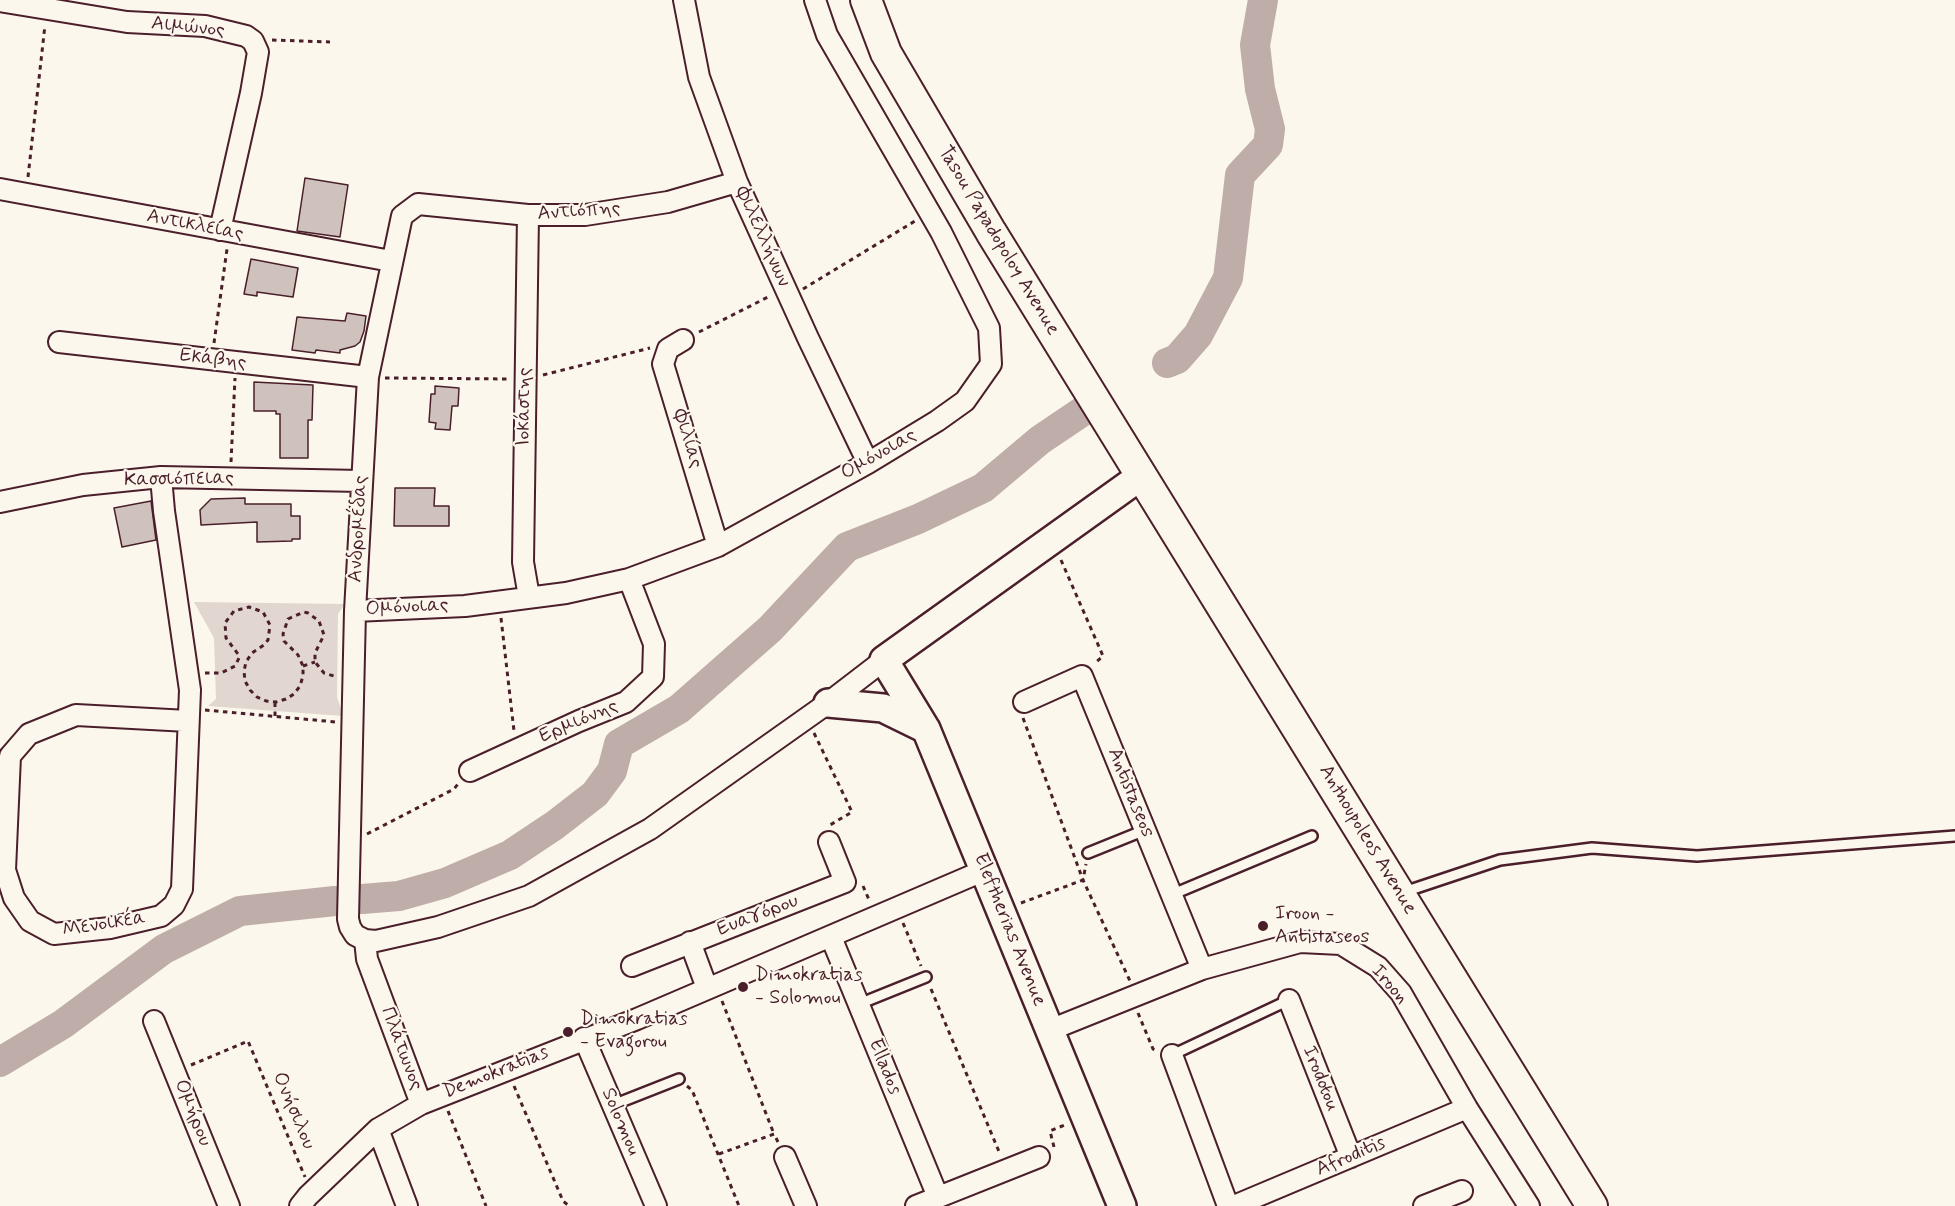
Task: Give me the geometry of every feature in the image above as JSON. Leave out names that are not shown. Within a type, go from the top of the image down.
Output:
[{"type":"main road","name":"Tasou Papadopoloy Avenue","points":[[866,0],[886,54],[991,232],[1141,476]]},
{"type":"main road","points":[[884,660],[1141,476]]},
{"type":"main road","name":"Anthoupoleos Avenue","points":[[1141,476],[1592,1206]]},
{"type":"main road","name":"Eleftherias Avenue","points":[[884,660],[926,729],[1122,1206]]},
{"type":"main road","points":[[818,711],[883,708],[926,729]]},
{"type":"street","name":"Φιλελλήνων","points":[[684,0],[699,77],[737,182],[868,463]]},
{"type":"street","name":"Ομόνοιας","points":[[355,611],[465,606],[566,593],[629,579],[718,546],[868,463],[965,401],[991,364],[989,328],[930,213],[827,35],[815,0]]},
{"type":"street","name":"Αιμώνος","points":[[0,1],[127,22],[205,26],[246,36],[253,41],[257,50]]},
{"type":"street","points":[[224,231],[251,93],[257,50]]},
{"type":"street","name":"Αντιόπης","points":[[418,204],[528,215],[597,213],[668,202],[737,182]]},
{"type":"street","name":"Αντικλείας","points":[[0,189],[391,261]]},
{"type":"street","name":"Ανδρομέδας","points":[[360,937],[348,919],[355,611],[368,377],[402,216],[418,204]]},
{"type":"street","name":"Ιοκάστης","points":[[528,215],[523,562],[529,597]]},
{"type":"street","name":"Φιλίας","points":[[683,340],[668,349],[663,364],[718,546]]},
{"type":"street","name":"Εκάβης","points":[[59,342],[368,377]]},
{"type":"street","name":"Κασσιόπειας","points":[[0,502],[83,485],[161,477],[361,481]]},
{"type":"street","name":"Μενοικέα","points":[[161,477],[190,690],[182,889],[174,905],[161,916],[110,928],[54,934],[30,921],[14,898],[5,870],[10,756],[29,734],[76,715],[188,715]]},
{"type":"street","name":"Ερμιόνης","points":[[470,771],[626,702],[653,677],[654,644],[629,579]]},
{"type":"street","points":[[360,937],[376,941],[438,927],[529,896],[650,828],[818,711],[884,660]]},
{"type":"street","points":[[1024,702],[1082,676]]},
{"type":"street","name":"Antistaseos","points":[[1082,676],[1202,969]]},
{"type":"street","points":[[829,842],[845,882]]},
{"type":"street","name":"Demokratias","points":[[306,1199],[378,1129],[421,1104],[637,1019],[985,870]]},
{"type":"street","name":"Ευαγόρου","points":[[632,966],[845,882]]},
{"type":"street","name":"Πλάτωνος","points":[[360,937],[421,1104]]},
{"type":"street","name":"Ellados","points":[[831,937],[938,1197]]},
{"type":"street","points":[[690,942],[711,986]]},
{"type":"street","name":"Iroon","points":[[1050,1030],[1202,969],[1300,942],[1341,944],[1378,967],[1401,993],[1467,1108],[1529,1206]]},
{"type":"street","name":"Irodotou","points":[[1289,1000],[1351,1157]]},
{"type":"street","name":"Ομήρου","points":[[154,1021],[229,1206]]},
{"type":"street","name":"Solomou","points":[[584,1038],[652,1205]]},
{"type":"street","points":[[1172,1055],[1228,1206]]},
{"type":"street","name":"Afroditis","points":[[1234,1206],[1467,1108]]},
{"type":"street","points":[[378,1129],[407,1206]]},
{"type":"street","points":[[785,1157],[806,1206]]},
{"type":"street","points":[[916,1206],[1039,1157]]},
{"type":"street","points":[[1424,1206],[1462,1191]]},
{"type":"lane","points":[[1088,853],[1145,830]]},
{"type":"lane","points":[[1171,895],[1312,836]]},
{"type":"lane","points":[[1400,893],[1500,860],[1593,848],[1697,856],[1955,836]]},
{"type":"lane","points":[[859,1004],[926,978]]},
{"type":"lane","points":[[1172,1055],[1289,1000]]},
{"type":"lane","points":[[613,1105],[679,1079]]},
{"type":"path","points":[[26,194],[47,9]]},
{"type":"path","points":[[257,50],[274,39],[330,42]]},
{"type":"path","points":[[368,377],[526,380],[683,340],[787,293],[930,213]]},
{"type":"path","points":[[212,360],[224,231]]},
{"type":"path","points":[[230,478],[235,363]]},
{"type":"path","points":[[1053,541],[1103,656],[1082,676]]},
{"type":"path","points":[[499,601],[516,750]]},
{"type":"path","points":[[187,672],[221,673],[235,666],[238,654],[226,638],[225,623],[234,611],[241,608],[256,608],[268,618],[271,633],[264,645],[252,653],[246,665],[245,681],[257,697],[275,702],[294,694],[300,686],[303,666],[298,655],[284,641],[283,634],[288,619],[304,612],[319,621],[324,635],[315,653],[315,662],[324,673],[341,678],[354,678]]},
{"type":"path","points":[[237,662],[246,665]]},
{"type":"path","points":[[303,666],[315,662]]},
{"type":"path","points":[[275,702],[275,716]]},
{"type":"path","points":[[818,711],[852,812],[830,825],[829,842]]},
{"type":"path","points":[[188,715],[275,716],[352,723]]},
{"type":"path","points":[[350,843],[454,789],[470,771]]},
{"type":"path","points":[[1001,910],[1083,880],[1088,853]]},
{"type":"path","points":[[845,882],[863,886],[878,917]]},
{"type":"path","points":[[897,908],[1007,1170]]},
{"type":"path","points":[[711,986],[785,1157]]},
{"type":"path","points":[[1132,998],[1153,1049],[1172,1055]]},
{"type":"path","name":"Ονήσιλου","points":[[175,1071],[248,1041],[306,1199]]},
{"type":"path","points":[[507,1069],[563,1201],[569,1206]]},
{"type":"path","points":[[679,1079],[692,1090],[739,1206]]},
{"type":"path","points":[[441,1096],[486,1206]]},
{"type":"path","points":[[1039,1157],[1055,1150],[1050,1131],[1086,1117]]},
{"type":"path","points":[[719,1154],[774,1134]]},
{"type":"shaded area","points":[[194,602],[345,604],[338,614],[337,697],[343,716],[208,706],[216,699],[214,638]]},
{"type":"building","points":[[305,178],[348,185],[340,237],[297,231]]},
{"type":"building","points":[[251,259],[298,268],[293,297],[257,292],[257,296],[244,294]]},
{"type":"building","points":[[347,313],[366,316],[360,342],[355,346],[340,350],[340,353],[292,350],[297,317],[345,321]]},
{"type":"building","points":[[254,382],[313,385],[312,420],[308,420],[308,458],[280,458],[280,414],[276,414],[276,411],[254,411]]},
{"type":"building","points":[[435,386],[459,388],[458,406],[452,406],[450,430],[435,429],[436,423],[429,422],[431,394],[435,394]]},
{"type":"building","points":[[395,488],[435,488],[434,506],[449,506],[449,526],[394,526]]},
{"type":"building","points":[[245,498],[245,504],[291,504],[291,516],[300,516],[300,539],[257,542],[257,522],[201,525],[200,510],[211,499]]},
{"type":"building","points":[[151,501],[156,540],[122,547],[114,508]]},
{"type":"waterway","points":[[1167,363],[1177,359],[1198,335],[1228,278],[1240,175],[1268,145],[1270,129],[1260,89],[1255,45],[1263,0]]},
{"type":"waterway","points":[[362,899],[399,896],[445,883],[510,855],[555,825],[595,794],[612,771],[619,744],[679,709],[770,629],[847,547],[918,519],[983,488],[1040,440],[1083,411]]},
{"type":"waterway","points":[[0,1062],[63,1024],[164,949],[240,911],[335,901]]},
{"type":"place","name":"Iroon - Antistaseos","points":[[1263,926]]},
{"type":"place","name":"Dimokratias - Solomou","points":[[743,987]]},
{"type":"place","name":"Dimokratias - Evagorou","points":[[568,1032]]}]
